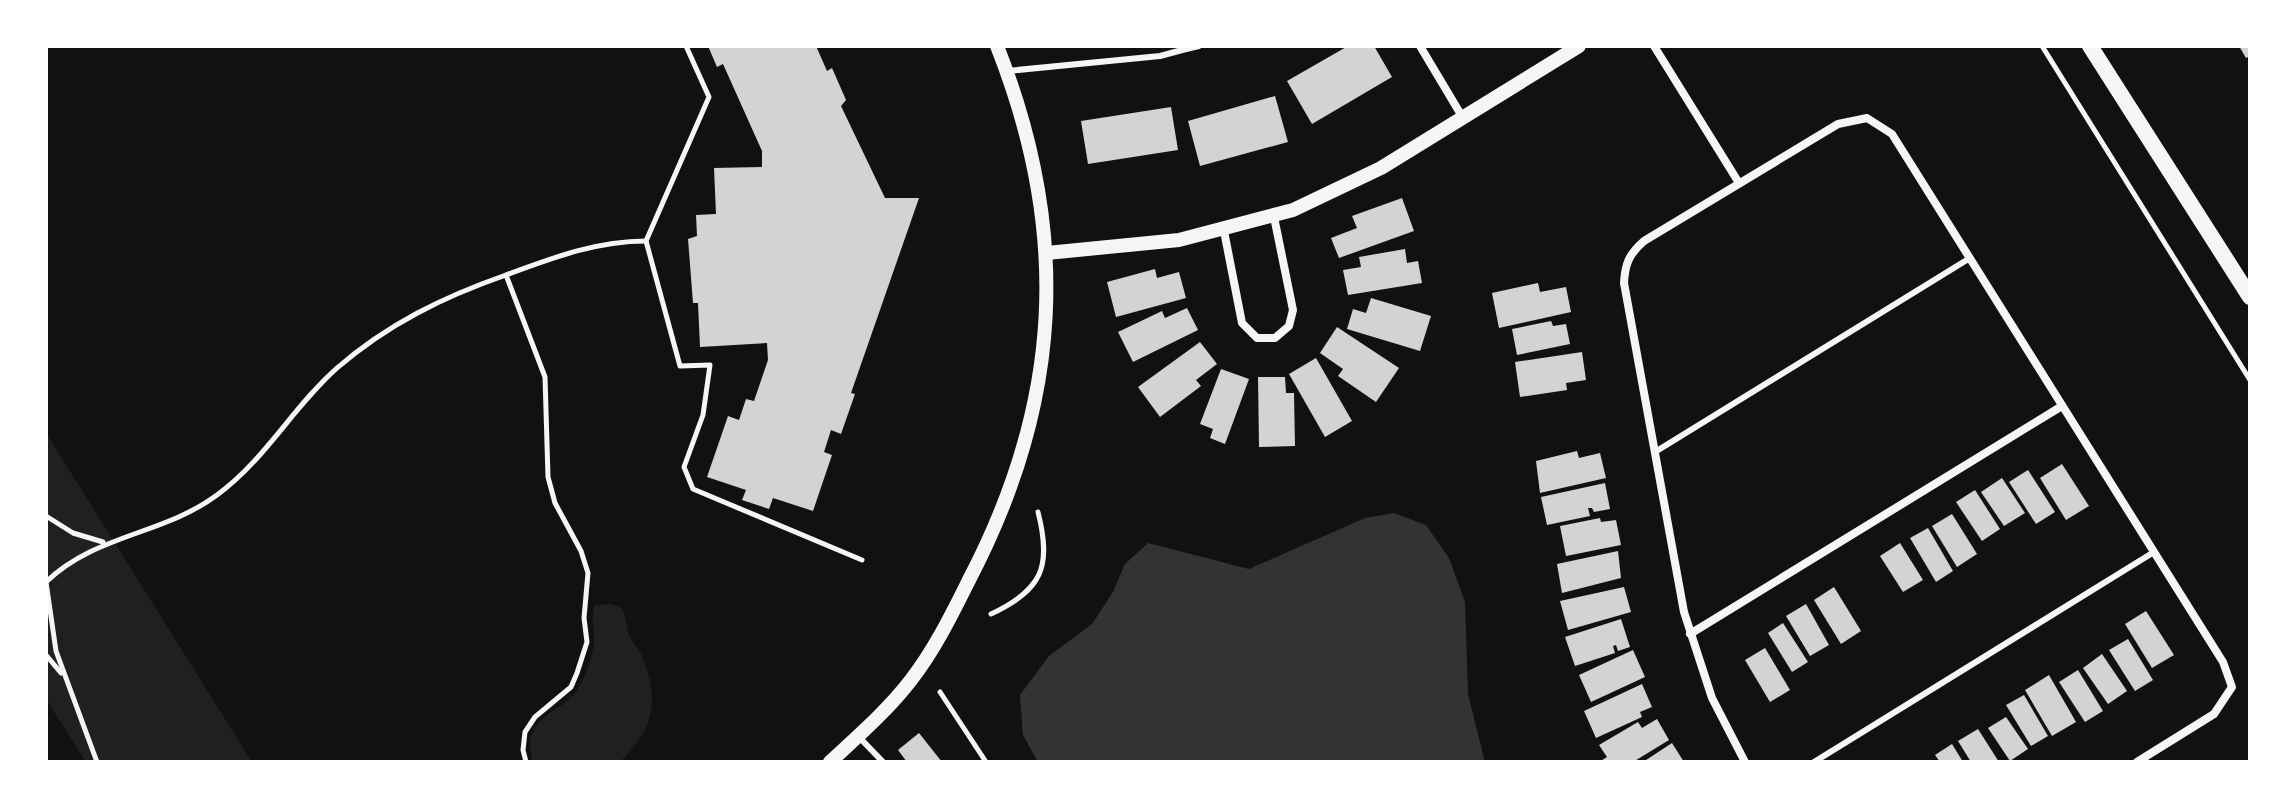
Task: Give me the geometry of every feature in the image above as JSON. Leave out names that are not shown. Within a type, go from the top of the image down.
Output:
[{"type":"main road","points":[[2090,46],[2250,297]]},
{"type":"street","points":[[830,762],[911,681],[939,638],[990,541],[1019,468],[1039,381],[1047,253],[1034,163],[997,46]]},
{"type":"street","points":[[1420,46],[1463,118]]},
{"type":"street","points":[[1047,253],[1167,241],[1224,231],[1274,217],[1350,184],[1579,46]]},
{"type":"street","points":[[1654,46],[1739,183]]},
{"type":"street","points":[[1745,762],[1712,698],[1690,634],[1624,283],[1628,257],[1644,241],[1838,124],[1867,118],[1892,134],[2223,662],[2232,687],[2214,714],[2137,762]]},
{"type":"street","points":[[1224,231],[1242,323],[1257,338],[1275,338],[1289,326],[1293,310],[1274,217]]},
{"type":"street","points":[[1690,634],[2062,406]]},
{"type":"lane","points":[[1007,71],[1160,56],[1199,46]]},
{"type":"lane","points":[[1655,452],[1970,258]]},
{"type":"lane","points":[[1814,762],[2154,552]]},
{"type":"lane","points":[[858,736],[883,762]]},
{"type":"path","points":[[686,46],[709,97],[646,241],[680,366],[710,365],[703,415],[684,467],[693,489],[862,560]]},
{"type":"path","points":[[2042,46],[2250,380]]},
{"type":"path","points":[[97,762],[64,677],[46,581],[104,542],[164,523],[215,497],[257,461],[320,385],[366,346],[429,305],[583,249],[646,241]]},
{"type":"path","points":[[506,275],[545,377],[548,477],[555,503],[581,551],[588,573],[584,618],[587,642],[577,673],[571,687],[535,717],[525,732],[523,750],[526,762]]},
{"type":"path","points":[[991,614],[1023,597],[1038,579],[1046,545],[1038,512]]},
{"type":"path","points":[[46,516],[73,533],[104,542]]},
{"type":"path","points":[[46,655],[64,677]]},
{"type":"path","points":[[940,692],[986,762]]},
{"type":"shaded area","points":[[46,433],[252,762],[86,762],[46,699]]},
{"type":"shaded area","points":[[1394,513],[1426,525],[1449,558],[1465,602],[1468,694],[1485,762],[1038,762],[1023,735],[1020,695],[1049,656],[1092,624],[1113,592],[1125,564],[1148,543],[1249,569],[1365,518]]},
{"type":"shaded area","points":[[611,604],[622,608],[629,635],[640,651],[647,670],[652,699],[647,725],[620,762],[533,762],[530,746],[537,725],[571,697],[586,672],[594,646],[595,605]]},
{"type":"building","points":[[708,46],[816,46],[827,71],[832,68],[846,100],[841,106],[885,198],[919,198],[851,393],[855,394],[841,434],[831,430],[824,452],[832,455],[813,511],[773,498],[769,509],[742,500],[746,490],[707,477],[728,416],[739,420],[746,399],[754,401],[768,360],[767,343],[700,347],[698,303],[693,303],[688,239],[697,236],[696,215],[716,214],[714,168],[762,167],[762,151],[723,64],[717,67]]},
{"type":"building","points":[[1348,46],[1374,46],[1392,77],[1312,124],[1287,81]]},
{"type":"building","points":[[2239,46],[2250,46],[2250,56],[2246,58]]},
{"type":"building","points":[[1275,96],[1288,142],[1200,166],[1188,121]]},
{"type":"building","points":[[1171,107],[1178,150],[1088,164],[1081,121]]},
{"type":"building","points":[[1402,198],[1414,231],[1339,258],[1331,238],[1357,228],[1352,216]]},
{"type":"building","points":[[1405,249],[1407,263],[1418,261],[1422,283],[1348,295],[1343,270],[1361,267],[1359,257]]},
{"type":"building","points":[[1155,269],[1157,278],[1179,272],[1186,298],[1116,317],[1107,282]]},
{"type":"building","points":[[1538,283],[1540,292],[1566,287],[1571,312],[1499,328],[1492,293]]},
{"type":"building","points":[[1371,298],[1431,316],[1420,351],[1347,329],[1353,309],[1366,313]]},
{"type":"building","points":[[1187,308],[1198,330],[1133,362],[1118,332],[1162,311],[1165,318]]},
{"type":"building","points":[[1551,321],[1553,326],[1566,324],[1570,344],[1517,355],[1512,329]]},
{"type":"building","points":[[1337,327],[1399,368],[1376,402],[1338,376],[1343,369],[1320,353]]},
{"type":"building","points":[[1200,342],[1217,364],[1196,380],[1201,386],[1160,417],[1138,387]]},
{"type":"building","points":[[1582,352],[1586,380],[1566,383],[1567,390],[1520,397],[1515,362]]},
{"type":"building","points":[[1316,358],[1352,421],[1325,437],[1289,374]]},
{"type":"building","points":[[1221,369],[1249,379],[1225,444],[1210,438],[1213,429],[1200,424]]},
{"type":"building","points":[[1258,377],[1285,377],[1286,393],[1294,393],[1295,446],[1259,447]]},
{"type":"building","points":[[1577,451],[1579,458],[1600,453],[1606,478],[1540,493],[1536,461]]},
{"type":"building","points":[[2062,464],[2089,506],[2066,520],[2040,478]]},
{"type":"building","points":[[2028,470],[2055,512],[2036,524],[2009,482]]},
{"type":"building","points":[[2002,478],[2025,513],[2004,526],[1981,492]]},
{"type":"building","points":[[1605,483],[1610,509],[1594,512],[1588,508],[1590,516],[1547,525],[1541,497]]},
{"type":"building","points":[[1975,490],[2000,529],[1982,541],[1956,502]]},
{"type":"building","points":[[1952,514],[1977,554],[1957,567],[1932,526]]},
{"type":"building","points":[[1600,518],[1601,522],[1616,520],[1621,545],[1566,556],[1560,526]]},
{"type":"building","points":[[1928,528],[1953,571],[1936,582],[1910,538]]},
{"type":"building","points":[[1900,543],[1923,580],[1903,592],[1880,556]]},
{"type":"building","points":[[1618,551],[1621,578],[1562,593],[1557,564]]},
{"type":"building","points":[[1624,587],[1631,612],[1568,630],[1560,601]]},
{"type":"building","points":[[1834,587],[1861,631],[1841,644],[1814,600]]},
{"type":"building","points":[[1806,604],[1829,645],[1810,656],[1786,616]]},
{"type":"building","points":[[2146,611],[2174,655],[2152,668],[2125,624]]},
{"type":"building","points":[[1621,619],[1630,647],[1618,651],[1616,645],[1613,646],[1615,653],[1575,666],[1565,637]]},
{"type":"building","points":[[1783,623],[1808,662],[1792,672],[1768,633]]},
{"type":"building","points":[[2128,639],[2153,680],[2135,691],[2109,650]]},
{"type":"building","points":[[1765,648],[1790,690],[1770,702],[1745,660]]},
{"type":"building","points":[[1633,650],[1645,677],[1591,702],[1579,675]]},
{"type":"building","points":[[2102,654],[2127,691],[2108,704],[2083,668]]},
{"type":"building","points":[[2078,670],[2103,711],[2085,722],[2059,682]]},
{"type":"building","points":[[2049,675],[2076,722],[2052,736],[2025,690]]},
{"type":"building","points":[[1642,684],[1652,707],[1640,712],[1642,717],[1596,738],[1584,711]]},
{"type":"building","points":[[2024,695],[2048,736],[2031,746],[2006,705]]},
{"type":"building","points":[[2006,717],[2028,749],[2010,761],[1988,728]]},
{"type":"building","points":[[1657,719],[1669,740],[1633,762],[1599,762],[1607,757],[1599,745],[1638,722],[1642,728]]},
{"type":"building","points":[[1978,729],[1999,762],[1971,762],[1958,741]]},
{"type":"building","points":[[919,733],[942,762],[907,762],[898,750]]},
{"type":"building","points":[[1672,743],[1684,762],[1643,762]]},
{"type":"building","points":[[1952,744],[1963,762],[1940,762],[1935,755]]}]
